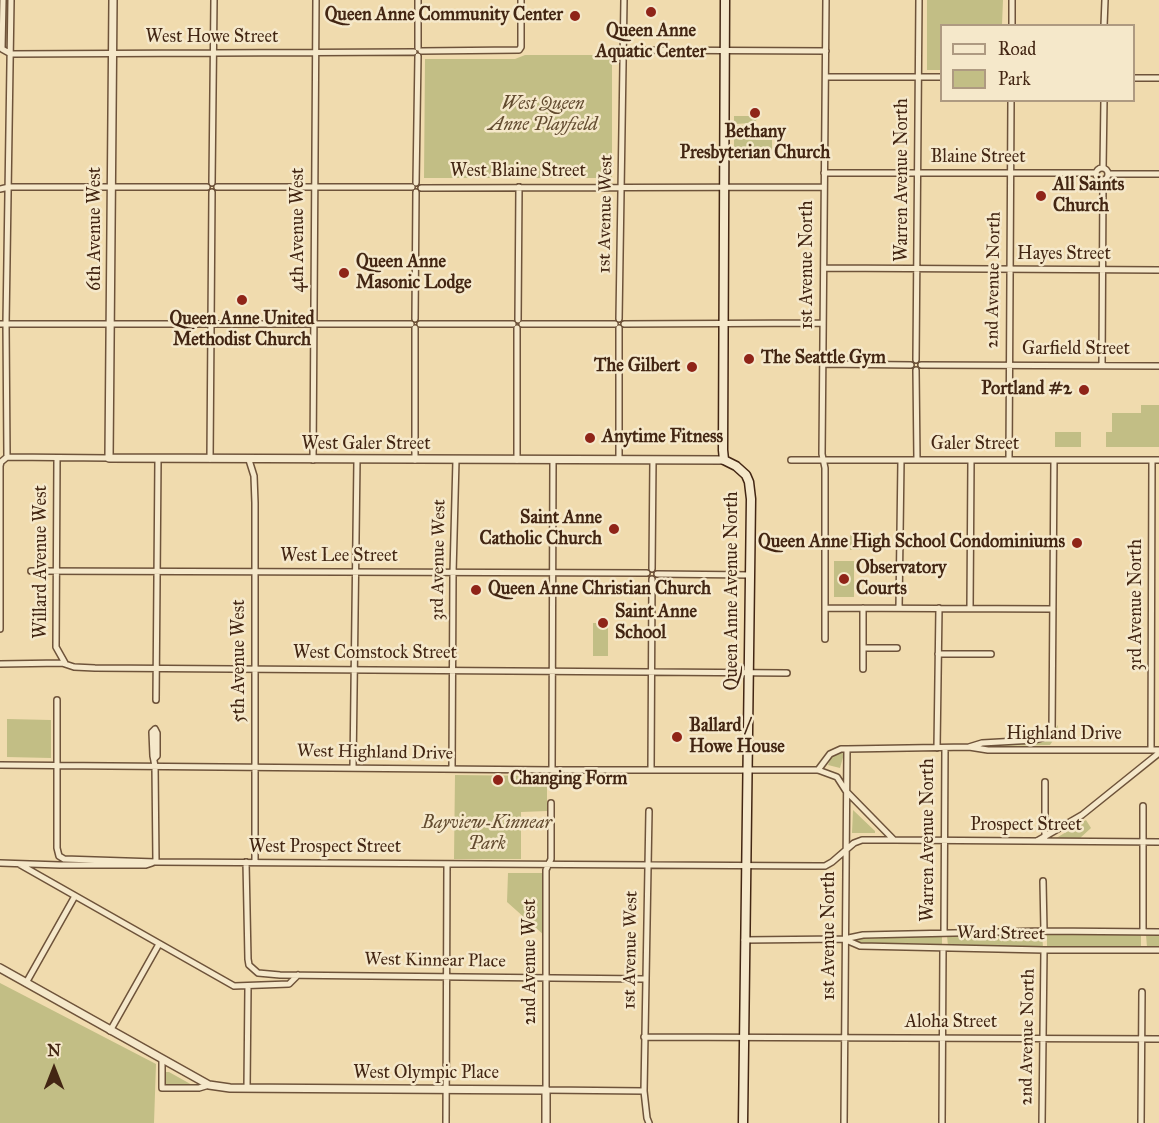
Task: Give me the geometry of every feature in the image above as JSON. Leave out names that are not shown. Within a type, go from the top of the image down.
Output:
[{"type":"main road","points":[[724,460],[725,0]]},
{"type":"main road","name":"Queen Anne Avenue North","points":[[724,460],[742,470],[749,482],[751,575],[743,1123]]},
{"type":"street","points":[[3,0],[2,50],[10,54]]},
{"type":"street","points":[[0,629],[0,466],[7,457],[3,324],[9,187],[11,0]]},
{"type":"street","name":"6th Avenue West","points":[[109,458],[113,0]]},
{"type":"street","points":[[210,459],[214,0]]},
{"type":"street","name":"4th Avenue West","points":[[313,460],[316,0]]},
{"type":"street","points":[[415,460],[418,0]]},
{"type":"street","name":"West Howe Street","points":[[10,54],[519,50],[521,47],[521,0]]},
{"type":"street","name":"1st Avenue West","points":[[619,460],[624,0]]},
{"type":"street","name":"1st Avenue North","points":[[825,639],[823,323],[826,0]]},
{"type":"street","name":"Warren Avenue North","points":[[917,460],[919,0]]},
{"type":"street","points":[[1012,0],[1012,24]]},
{"type":"street","points":[[1104,24],[1105,0]]},
{"type":"street","points":[[623,50],[826,51]]},
{"type":"street","points":[[826,77],[940,77]]},
{"type":"street","points":[[1135,78],[1159,78]]},
{"type":"street","name":"2nd Avenue North","points":[[1009,460],[1011,102]]},
{"type":"street","points":[[1103,168],[1104,102]]},
{"type":"street","points":[[1103,168],[1096,173],[1103,180]]},
{"type":"street","points":[[1103,168],[1108,174]]},
{"type":"street","name":"Blaine Street","points":[[824,173],[1096,173]]},
{"type":"street","points":[[1108,174],[1159,174]]},
{"type":"street","points":[[1103,180],[1108,177],[1108,174]]},
{"type":"street","points":[[1102,366],[1103,180]]},
{"type":"street","name":"West Blaine Street","points":[[0,184],[9,187]]},
{"type":"street","name":"West Blaine Street","points":[[0,189],[9,187],[723,187]]},
{"type":"street","points":[[517,460],[519,187]]},
{"type":"street","points":[[723,187],[824,187]]},
{"type":"street","name":"Hayes Street","points":[[824,268],[1159,270]]},
{"type":"street","points":[[3,324],[823,323]]},
{"type":"street","name":"Garfield Street","points":[[823,364],[1159,366]]},
{"type":"street","name":"West Galer Street","points":[[7,457],[249,460],[724,460]]},
{"type":"street","name":"Willard Avenue West","points":[[57,458],[56,647],[64,663]]},
{"type":"street","points":[[156,700],[158,459]]},
{"type":"street","name":"5th Avenue West","points":[[249,460],[255,489],[255,862]]},
{"type":"street","points":[[353,767],[357,460]]},
{"type":"street","name":"3rd Avenue West","points":[[452,769],[456,460]]},
{"type":"street","points":[[552,770],[553,460]]},
{"type":"street","points":[[651,770],[653,460]]},
{"type":"street","name":"Galer Street","points":[[791,460],[1159,460]]},
{"type":"street","points":[[899,608],[901,460]]},
{"type":"street","points":[[970,608],[971,460]]},
{"type":"street","points":[[825,608],[1053,609],[1054,460]]},
{"type":"street","name":"3rd Avenue North","points":[[1151,750],[1156,562],[1152,460]]},
{"type":"street","name":"West Lee Street","points":[[31,571],[751,575]]},
{"type":"street","points":[[863,608],[863,669]]},
{"type":"street","name":"Warren Avenue North","points":[[937,748],[939,608]]},
{"type":"street","name":"Highland Drive","points":[[969,747],[982,743],[1035,740],[1046,737],[1052,731],[1053,609]]},
{"type":"street","points":[[863,648],[897,648]]},
{"type":"street","points":[[938,654],[991,654]]},
{"type":"street","name":"West Comstock Street","points":[[0,664],[64,663],[82,668],[787,672]]},
{"type":"street","points":[[57,700],[58,765]]},
{"type":"street","name":"Highland Drive","points":[[847,749],[969,747],[988,750],[1151,750],[1159,752]]},
{"type":"street","name":"Warren Avenue North","points":[[944,933],[945,748]]},
{"type":"street","points":[[818,770],[830,754],[847,749]]},
{"type":"street","name":"1st Avenue North","points":[[844,1123],[847,749]]},
{"type":"street","points":[[1036,842],[1082,815],[1159,752]]},
{"type":"street","points":[[155,758],[156,862]]},
{"type":"street","name":"West Highland Drive","points":[[0,765],[552,770],[749,769]]},
{"type":"street","name":"West Prospect Street","points":[[58,765],[57,848],[64,859],[156,862],[746,865]]},
{"type":"street","points":[[749,769],[818,770],[837,777],[846,791],[894,840]]},
{"type":"street","points":[[1045,782],[1045,837]]},
{"type":"street","name":"2nd Avenue West","points":[[546,1123],[546,870],[549,864],[551,803]]},
{"type":"street","points":[[1143,806],[1143,932]]},
{"type":"street","name":"1st Avenue West","points":[[649,811],[644,979],[644,1091],[647,1118],[650,1123]]},
{"type":"street","name":"Prospect Street","points":[[746,865],[825,866],[854,843],[862,840],[1159,842]]},
{"type":"street","name":"West Prospect Street","points":[[0,863],[146,865],[156,862]]},
{"type":"street","name":"West Kinnear Place","points":[[246,862],[248,959],[249,965],[258,972],[297,975],[644,979]]},
{"type":"street","name":"West Kinnear Place","points":[[19,864],[234,986],[289,984],[297,975]]},
{"type":"street","points":[[446,1123],[447,864]]},
{"type":"street","points":[[1043,881],[1044,931]]},
{"type":"street","points":[[26,983],[75,896]]},
{"type":"street","name":"Ward Street","points":[[744,940],[844,939],[863,935],[1044,931],[1159,932]]},
{"type":"street","name":"Ward Street","points":[[844,939],[860,946],[1159,950]]},
{"type":"street","points":[[110,1030],[159,944]]},
{"type":"street","name":"Warren Avenue North","points":[[942,1123],[943,948]]},
{"type":"street","name":"2nd Avenue North","points":[[1042,1123],[1044,950]]},
{"type":"street","name":"West Olympic Place","points":[[0,968],[162,1060],[209,1085],[223,1088],[644,1091]]},
{"type":"street","points":[[248,987],[248,1088]]},
{"type":"street","points":[[1141,1123],[1142,992]]},
{"type":"street","name":"Aloha Street","points":[[644,1037],[1159,1039]]},
{"type":"street","name":"West Olympic Place","points":[[162,1060],[162,1088],[199,1089],[209,1085]]},
{"type":"green space","points":[[927,0],[1003,0],[1002,24],[940,24],[940,70],[927,70]]},
{"type":"green space","name":"West Queen Anne Playfield","points":[[525,55],[612,55],[612,178],[424,178],[425,59],[515,59]]},
{"type":"green space","points":[[734,116],[759,116],[759,118],[753,123],[734,124]]},
{"type":"green space","points":[[756,125],[756,140],[772,140],[772,156],[734,157],[734,126]]},
{"type":"green space","points":[[1141,405],[1159,405],[1159,447],[1106,447],[1106,432],[1112,432],[1112,413],[1141,413]]},
{"type":"green space","points":[[1055,432],[1081,432],[1081,447],[1055,447]]},
{"type":"green space","name":"Observatory Courts","points":[[850,535],[886,535],[886,550],[850,550]]},
{"type":"green space","name":"Observatory Courts","points":[[834,561],[854,561],[854,597],[834,597]]},
{"type":"green space","points":[[593,623],[608,623],[608,656],[593,656]]},
{"type":"green space","points":[[7,719],[51,720],[51,758],[7,757]]},
{"type":"green space","points":[[1058,725],[1056,736],[1050,745],[987,746],[1046,740]]},
{"type":"green space","points":[[841,752],[844,754],[840,768],[828,765],[831,757]]},
{"type":"green space","name":"Bayview-Kinnear Park","points":[[455,775],[547,776],[547,811],[521,812],[521,859],[454,859]]},
{"type":"green space","points":[[853,810],[875,831],[875,833],[852,833]]},
{"type":"green space","points":[[1086,820],[1091,828],[1079,839],[1053,840]]},
{"type":"green space","points":[[508,873],[545,873],[545,936],[507,902]]},
{"type":"green space","points":[[1042,935],[1043,947],[948,946],[947,936]]},
{"type":"green space","points":[[1047,935],[1141,935],[1141,946],[1047,947]]},
{"type":"green space","points":[[1146,935],[1159,935],[1159,947],[1147,947]]},
{"type":"green space","points":[[942,936],[942,944],[859,943],[856,939]]},
{"type":"green space","points":[[0,983],[156,1064],[154,1123],[0,1123]]},
{"type":"green space","points":[[166,1072],[194,1086],[165,1086],[164,1074]]},
{"type":"place","name":"Queen Anne Aquatic Center","points":[[651,12]]},
{"type":"place","name":"Queen Anne Community Center","points":[[575,16]]},
{"type":"place","name":"Bethany Presbyterian Church","points":[[755,113]]},
{"type":"place","name":"All Saints Church","points":[[1041,196]]},
{"type":"place","name":"Queen Anne Masonic Lodge","points":[[344,273]]},
{"type":"place","name":"Queen Anne United Methodist Church","points":[[242,300]]},
{"type":"place","name":"The Seattle Gym","points":[[749,359]]},
{"type":"place","name":"The Gilbert","points":[[692,367]]},
{"type":"place","name":"Portland #2","points":[[1084,390]]},
{"type":"place","name":"Anytime Fitness","points":[[590,438]]},
{"type":"place","name":"Saint Anne Catholic Church","points":[[614,529]]},
{"type":"place","name":"Queen Anne High School Condominiums","points":[[1077,543]]},
{"type":"place","name":"Observatory Courts","points":[[844,579]]},
{"type":"place","name":"Queen Anne Christian Church","points":[[476,590]]},
{"type":"place","name":"Saint Anne School","points":[[603,623]]},
{"type":"place","name":"Ballard / Howe House","points":[[677,737]]},
{"type":"place","name":"Changing Form","points":[[498,780]]}]
